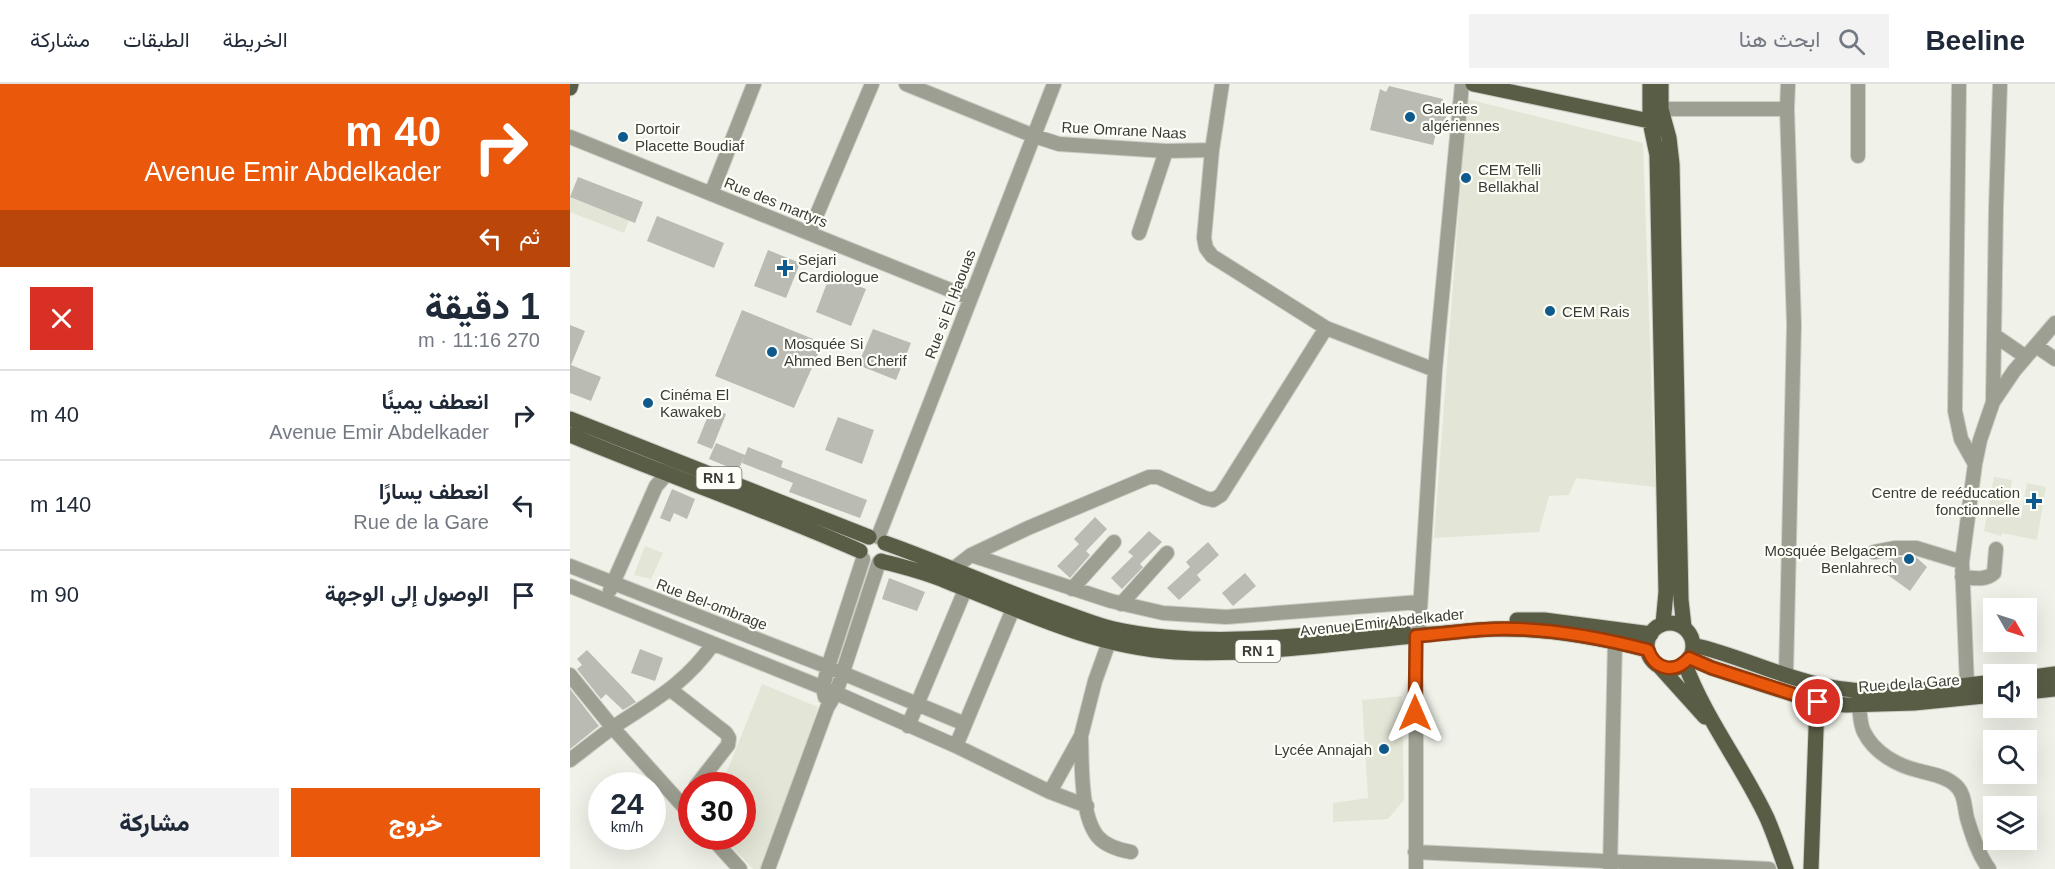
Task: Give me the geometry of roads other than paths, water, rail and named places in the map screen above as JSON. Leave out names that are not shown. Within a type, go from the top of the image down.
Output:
[{"type":"main road","points":[[1473,84],[1513,89],[1650,122],[1663,117]]},
{"type":"main road","points":[[1650,84],[1650,122],[1657,155],[1666,592],[1657,629],[1648,650],[1654,662],[1718,731]]},
{"type":"main road","points":[[1661,84],[1663,117],[1672,150],[1681,588],[1684,627]]},
{"type":"main road","name":"Avenue Emir Abdelkader","points":[[570,418],[877,539],[950,575],[1113,629],[1171,639],[1209,640],[1495,629],[1554,632],[1648,650]]},
{"type":"main road","name":"RN 1","points":[[570,435],[659,477],[820,533],[862,555]]},
{"type":"main road","points":[[877,539],[887,551],[880,562],[870,563],[862,555],[862,543],[877,539]]},
{"type":"main road","name":"Avenue Emir Abdelkader","points":[[880,562],[950,575],[965,590],[1109,642],[1163,650],[1204,653],[1318,646],[1480,621],[1544,620],[1657,629]]},
{"type":"main road","points":[[1657,629],[1677,624],[1684,627],[1692,638],[1689,656],[1691,680],[1766,817],[1786,869]]},
{"type":"main road","name":"Rue de la Gare","points":[[1689,656],[1711,649],[1786,675],[1824,686],[1854,691],[1969,691],[1983,693]]},
{"type":"main road","points":[[1659,666],[1672,669],[1689,656]]},
{"type":"main road","name":"Rue de la Gare","points":[[1689,656],[1712,668],[1818,702],[1859,705],[1914,703],[1983,686]]},
{"type":"main road","points":[[2037,676],[2055,674]]},
{"type":"main road","points":[[2037,690],[2055,688]]},
{"type":"main road","points":[[1811,869],[1818,702]]},
{"type":"street","points":[[711,194],[754,84]]},
{"type":"street","points":[[809,233],[872,84]]},
{"type":"street","name":"Rue Omrane Naas","points":[[906,84],[1059,144],[1166,151],[1212,150]]},
{"type":"street","name":"Rue si El Haouas","points":[[877,539],[1054,84]]},
{"type":"street","points":[[1222,84],[1212,150],[1204,238],[1206,248],[1212,256],[1326,328],[1435,370]]},
{"type":"street","points":[[1416,869],[1418,631],[1435,370],[1462,84]]},
{"type":"street","points":[[1786,675],[1794,325],[1788,84]]},
{"type":"street","points":[[1858,84],[1858,156]]},
{"type":"street","points":[[1959,84],[1955,411],[1961,439],[1975,464]]},
{"type":"street","points":[[1994,402],[1995,208],[2000,84]]},
{"type":"street","points":[[1663,117],[1787,109]]},
{"type":"street","name":"Rue des martyrs","points":[[570,136],[970,298]]},
{"type":"street","points":[[1139,233],[1166,151]]},
{"type":"street","points":[[1969,691],[1962,562],[1980,440],[1994,402],[2014,371],[2055,323]]},
{"type":"street","points":[[950,575],[971,555],[1039,523],[1149,477],[1158,477],[1213,500],[1221,495],[1326,328]]},
{"type":"street","points":[[1994,335],[2031,352],[2055,359]]},
{"type":"street","points":[[605,600],[668,457]]},
{"type":"street","points":[[1072,589],[1114,542]]},
{"type":"street","points":[[1874,552],[1894,548],[1916,548],[1962,562]]},
{"type":"street","points":[[1962,578],[1989,578],[1994,573],[1996,549]]},
{"type":"street","points":[[1121,604],[1167,553]]},
{"type":"street","points":[[827,708],[823,688],[862,555]]},
{"type":"street","points":[[971,555],[1121,604],[1163,613],[1226,617],[1420,602]]},
{"type":"street","points":[[768,869],[827,708],[837,693],[880,562]]},
{"type":"street","name":"Rue Bel-ombrage","points":[[570,566],[828,667],[965,724]]},
{"type":"street","points":[[570,586],[837,693],[956,746],[1050,792],[1087,806]]},
{"type":"street","points":[[908,726],[965,590]]},
{"type":"street","points":[[956,746],[1013,609]]},
{"type":"street","points":[[1050,792],[1081,736],[1095,681],[1109,642]]},
{"type":"street","points":[[1610,865],[1615,642]]},
{"type":"street","points":[[570,760],[613,728],[671,690],[699,665],[713,644]]},
{"type":"street","points":[[570,675],[613,728],[678,800]]},
{"type":"street","points":[[671,690],[726,733],[729,738],[728,745],[707,772]]},
{"type":"street","points":[[1859,705],[1863,731],[1893,762],[1906,768],[1942,777],[1955,784],[1962,792],[1966,816],[1978,850],[1989,869]]},
{"type":"street","points":[[1081,736],[1083,781],[1088,815],[1097,835],[1105,843],[1131,852]]},
{"type":"street","points":[[723,850],[740,869]]},
{"type":"street","points":[[1415,852],[1512,863],[1769,869]]},
{"type":"place","name":"Galeries algériennes","points":[[1410,117]]},
{"type":"place","name":"Dortoir Placette Boudiaf","points":[[623,137]]},
{"type":"place","name":"CEM Telli Bellakhal","points":[[1466,178]]},
{"type":"place","name":"Sejari Cardiologue","points":[[785,268]]},
{"type":"place","name":"CEM Rais","points":[[1550,311]]},
{"type":"place","name":"Mosquée Si Ahmed Ben Cherif","points":[[772,352]]},
{"type":"place","name":"Cinéma El Kawakeb","points":[[648,403]]},
{"type":"place","name":"Centre de reéducation fonctionnelle","points":[[2034,501]]},
{"type":"place","name":"Mosquée Belgacem Benlahrech","points":[[1909,559]]},
{"type":"place","name":"Lycée Annajah","points":[[1384,749]]}]
